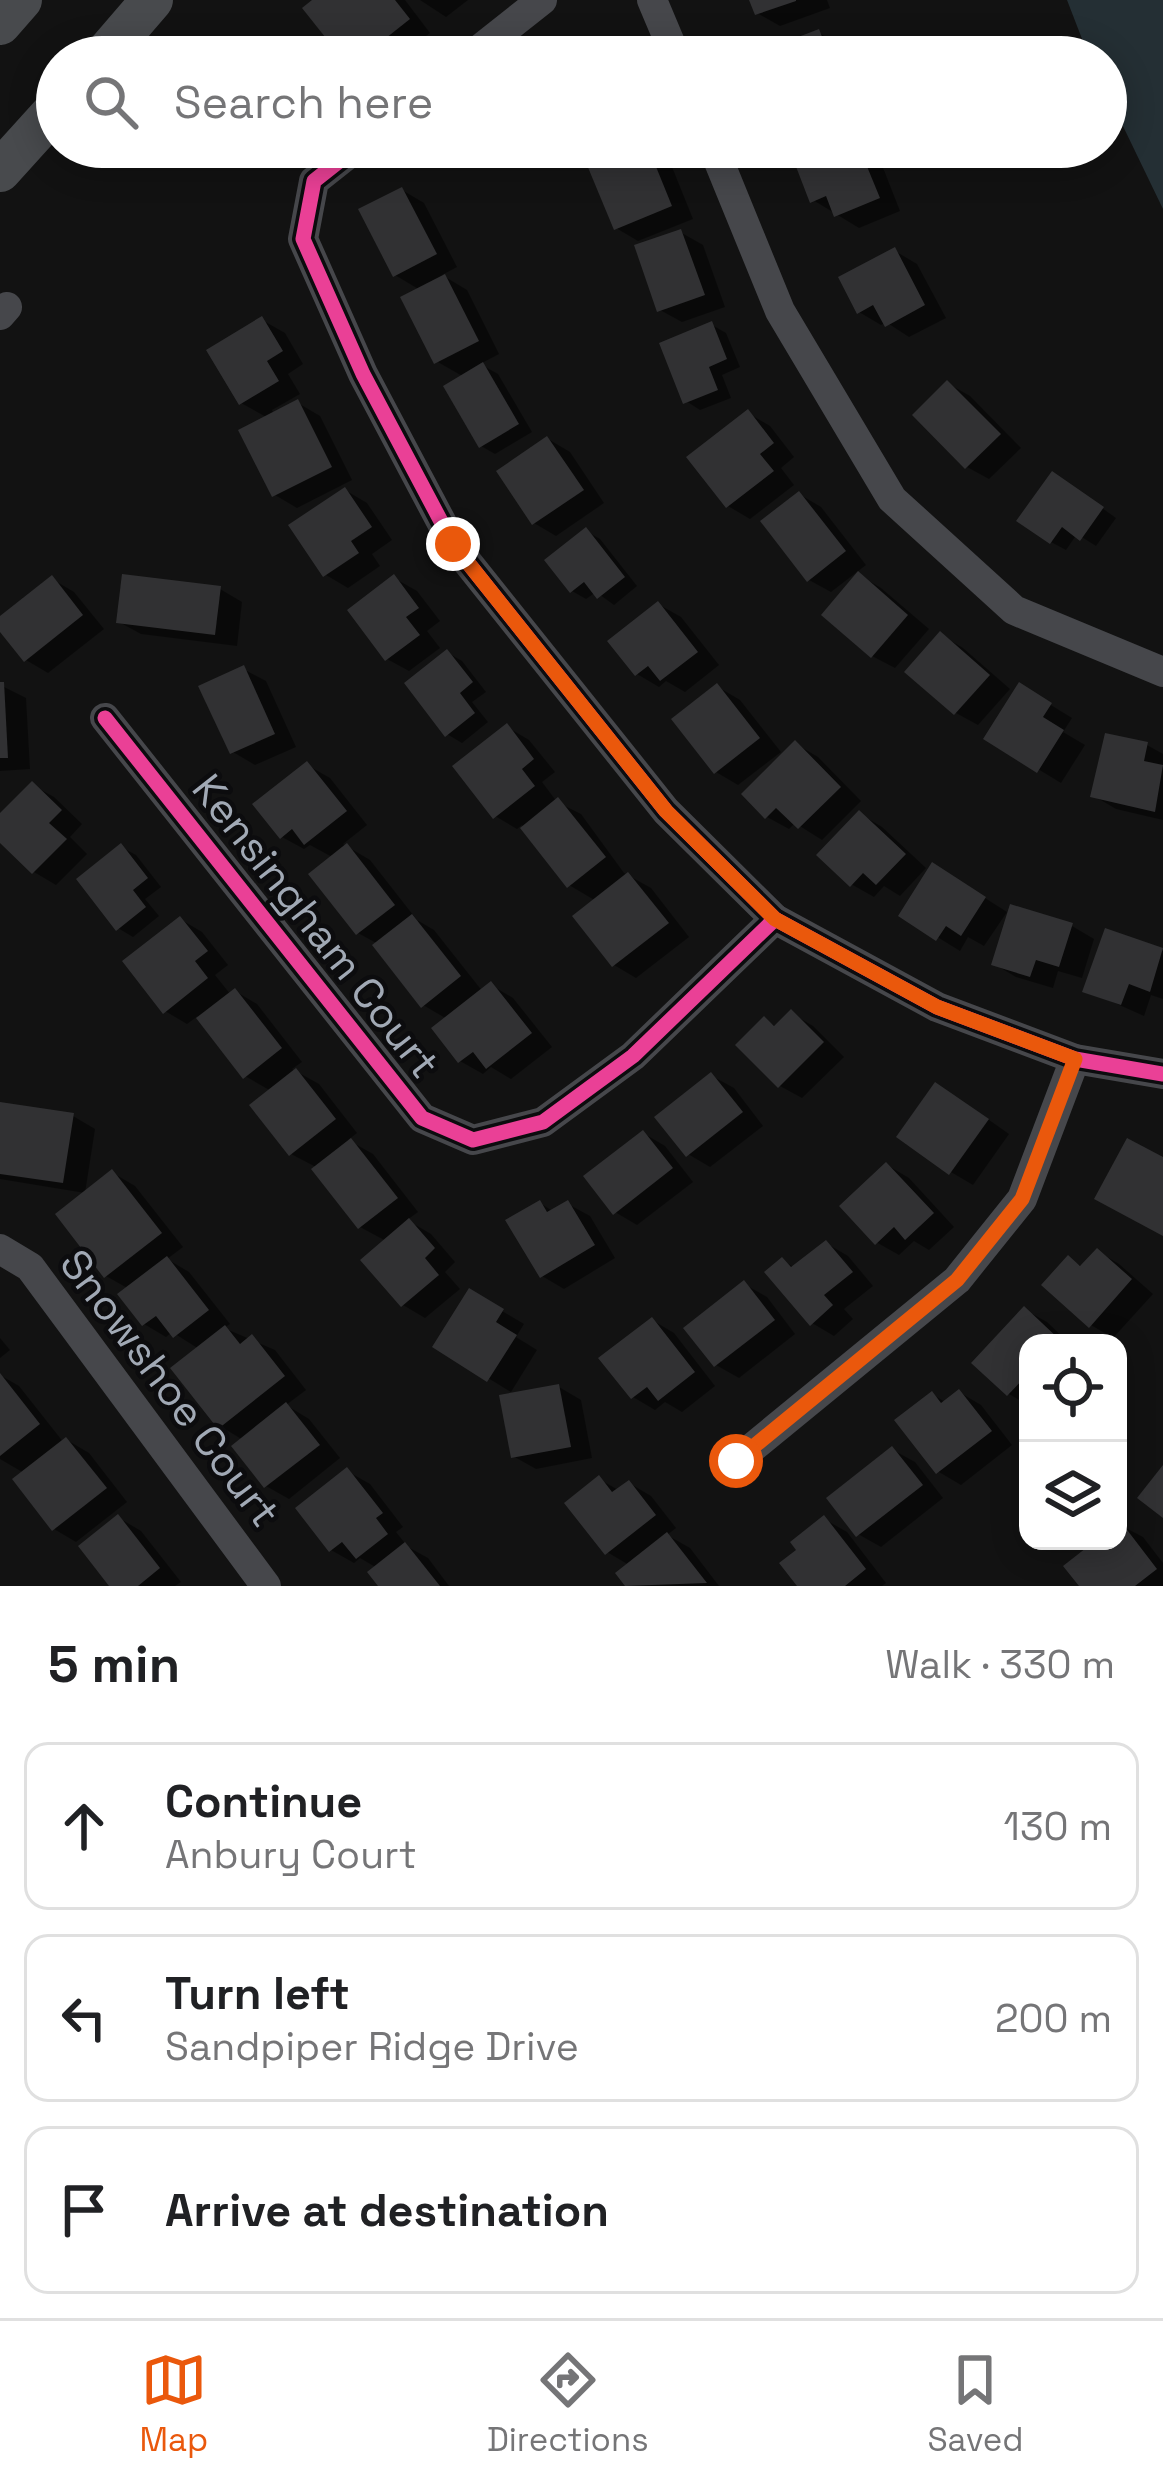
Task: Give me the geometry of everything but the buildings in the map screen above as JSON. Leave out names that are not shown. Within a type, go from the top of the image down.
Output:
[{"type":"highway","points":[[0,24],[22,0]]},
{"type":"highway","points":[[121,36],[152,0]]},
{"type":"highway","points":[[0,171],[36,131]]},
{"type":"street","points":[[497,36],[542,0]]},
{"type":"street","points":[[652,0],[667,36]]},
{"type":"street","points":[[331,168],[314,182],[303,238],[363,374],[453,544],[666,811],[775,919],[937,1007],[1075,1059],[1163,1074]]},
{"type":"street","points":[[722,168],[780,311],[892,499],[1014,610],[1163,672]]},
{"type":"street","name":"Kensingham Court","points":[[105,718],[422,1118],[473,1140],[543,1122],[633,1056],[775,919]]},
{"type":"street","points":[[736,1461],[957,1280],[1022,1199],[1075,1059]]},
{"type":"street","name":"Snowshoe Court","points":[[0,1249],[30,1267],[266,1586]]},
{"type":"shaded area","points":[[1067,0],[1163,0],[1163,209],[1127,134],[1127,36],[1081,36]]},
{"type":"cycle path","points":[[330,168],[314,181],[303,239],[363,374],[453,544],[666,811],[775,919],[937,1007],[1075,1059],[1163,1074]]},
{"type":"cycle path","points":[[105,718],[422,1118],[473,1140],[543,1122],[633,1056],[775,919]]},
{"type":"route","points":[[453,544],[666,811],[775,919],[937,1007],[1075,1059],[1022,1199],[957,1280],[736,1461]]}]
